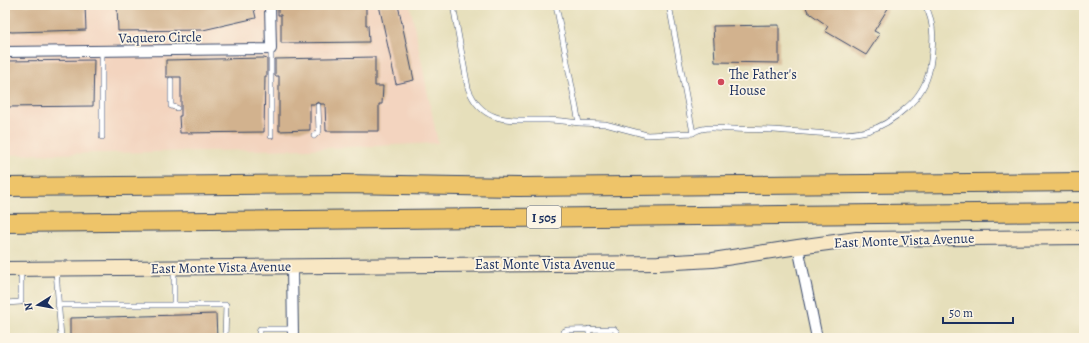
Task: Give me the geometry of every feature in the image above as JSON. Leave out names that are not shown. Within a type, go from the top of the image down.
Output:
[{"type":"highway","points":[[1006,183],[1047,175],[1084,172]]},
{"type":"highway","points":[[1006,183],[1084,182]]},
{"type":"highway","name":"I 505","points":[[5,187],[344,184],[518,187],[1006,183]]},
{"type":"highway","name":"I 505","points":[[5,223],[1084,212]]},
{"type":"street","points":[[270,5],[271,49]]},
{"type":"street","name":"Vaquero Circle","points":[[5,52],[271,49]]},
{"type":"street","name":"East Monte Vista Avenue","points":[[5,269],[658,263],[713,260],[857,239],[1084,237]]},
{"type":"street","points":[[798,247],[817,338]]},
{"type":"street","points":[[292,266],[294,334]]},
{"type":"lane","points":[[453,5],[468,88],[472,98],[480,108],[492,116],[505,120],[549,120],[605,124],[647,135],[693,133],[698,129],[784,130],[822,133],[852,133],[867,131],[879,127],[894,119],[913,102],[923,89],[929,73],[933,47],[929,12],[925,5]]},
{"type":"lane","points":[[556,5],[579,123]]},
{"type":"lane","points":[[668,5],[693,133]]},
{"type":"lane","points":[[271,49],[271,136]]},
{"type":"lane","points":[[102,52],[102,137]]},
{"type":"lane","points":[[171,80],[171,106],[177,108]]},
{"type":"lane","points":[[314,136],[318,131],[318,106]]},
{"type":"lane","points":[[174,267],[174,305]]},
{"type":"lane","points":[[5,302],[21,302],[21,269]]},
{"type":"lane","points":[[56,269],[61,338]]},
{"type":"lane","points":[[58,305],[226,305],[225,338]]},
{"type":"lane","points":[[258,338],[260,329],[294,334]]},
{"type":"lane","points":[[563,338],[563,332],[567,330],[588,329],[614,329],[618,332],[618,338]]},
{"type":"lane","points":[[588,329],[589,338]]},
{"type":"shaded area","points":[[5,5],[410,5],[438,143],[308,149],[5,155]]},
{"type":"building","points":[[5,5],[85,5],[86,30],[5,31]]},
{"type":"building","points":[[117,5],[253,5],[256,18],[203,30],[118,31]]},
{"type":"building","points":[[278,5],[366,5],[366,25],[368,25],[369,42],[281,43],[281,15],[278,15]]},
{"type":"building","points":[[379,5],[398,5],[414,80],[396,84]]},
{"type":"building","points":[[805,5],[890,5],[874,31],[880,34],[866,55],[825,31],[828,26],[808,12]]},
{"type":"building","points":[[779,25],[779,63],[715,62],[713,26]]},
{"type":"building","points":[[375,57],[375,86],[383,86],[382,104],[379,104],[379,131],[326,131],[325,104],[318,102],[315,104],[310,104],[310,130],[279,131],[279,76],[275,76],[275,59]]},
{"type":"building","points":[[267,59],[267,76],[265,76],[264,132],[180,133],[179,116],[181,116],[181,77],[166,77],[166,60]]},
{"type":"building","points":[[94,60],[93,106],[5,107],[5,61]]},
{"type":"building","points":[[216,314],[217,338],[70,338],[70,318]]},
{"type":"place","name":"The Father's House","points":[[721,82]]}]
